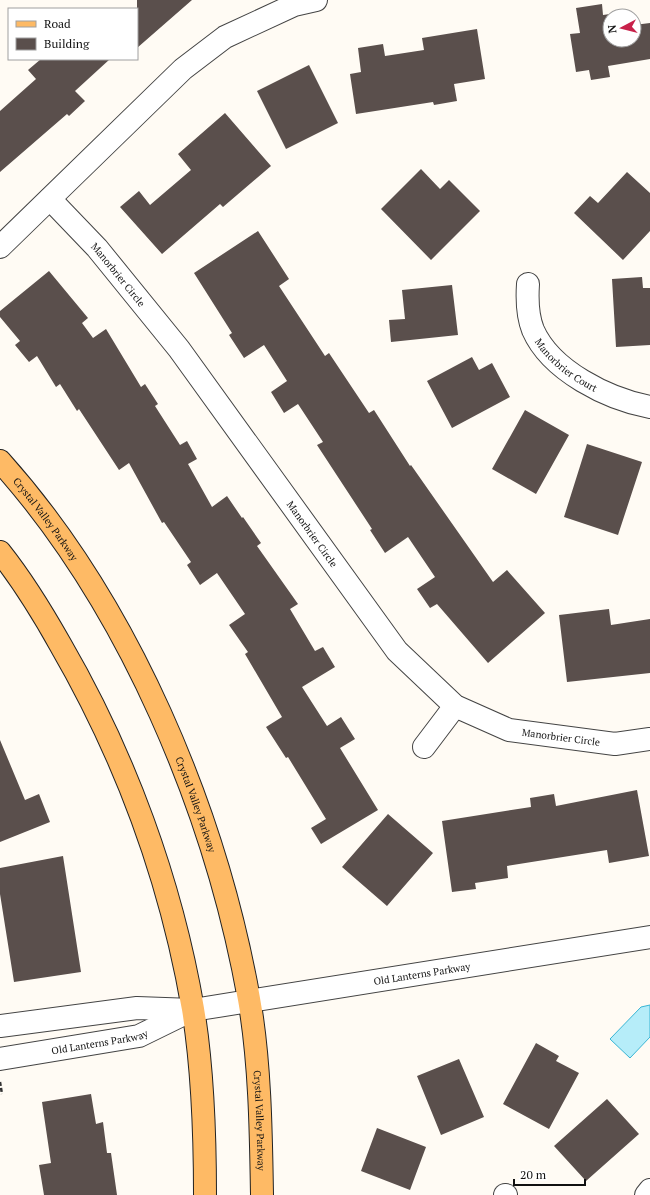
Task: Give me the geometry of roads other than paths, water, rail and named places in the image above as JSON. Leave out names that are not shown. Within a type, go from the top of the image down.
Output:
[{"type":"main road","name":"Crystal Valley Parkway","points":[[0,461],[53,527],[87,577],[124,642],[156,705],[187,778],[213,851],[234,928],[249,1001],[257,1074],[262,1195]]},
{"type":"main road","points":[[0,552],[39,608],[75,669],[105,729],[126,777],[159,868],[179,942],[193,1010],[205,1151],[205,1195]]},
{"type":"street","points":[[0,247],[184,69],[219,42],[294,5],[316,0]]},
{"type":"street","name":"Manorbrier Circle","points":[[50,199],[97,248],[179,349],[397,652],[455,706],[509,730],[615,744],[650,739]]},
{"type":"street","name":"Manorbrier Court","points":[[528,284],[527,305],[533,330],[546,351],[568,372],[607,394],[650,407]]},
{"type":"street","points":[[424,747],[455,706]]},
{"type":"street","name":"Old Lanterns Parkway","points":[[0,1026],[137,1008],[193,1010],[650,937]]},
{"type":"street","name":"Old Lanterns Parkway","points":[[0,1059],[139,1036],[193,1010]]},
{"type":"street","points":[[646,1195],[650,1190]]},
{"type":"water","points":[[650,1005],[650,1037],[630,1058],[610,1039],[641,1007]]}]
